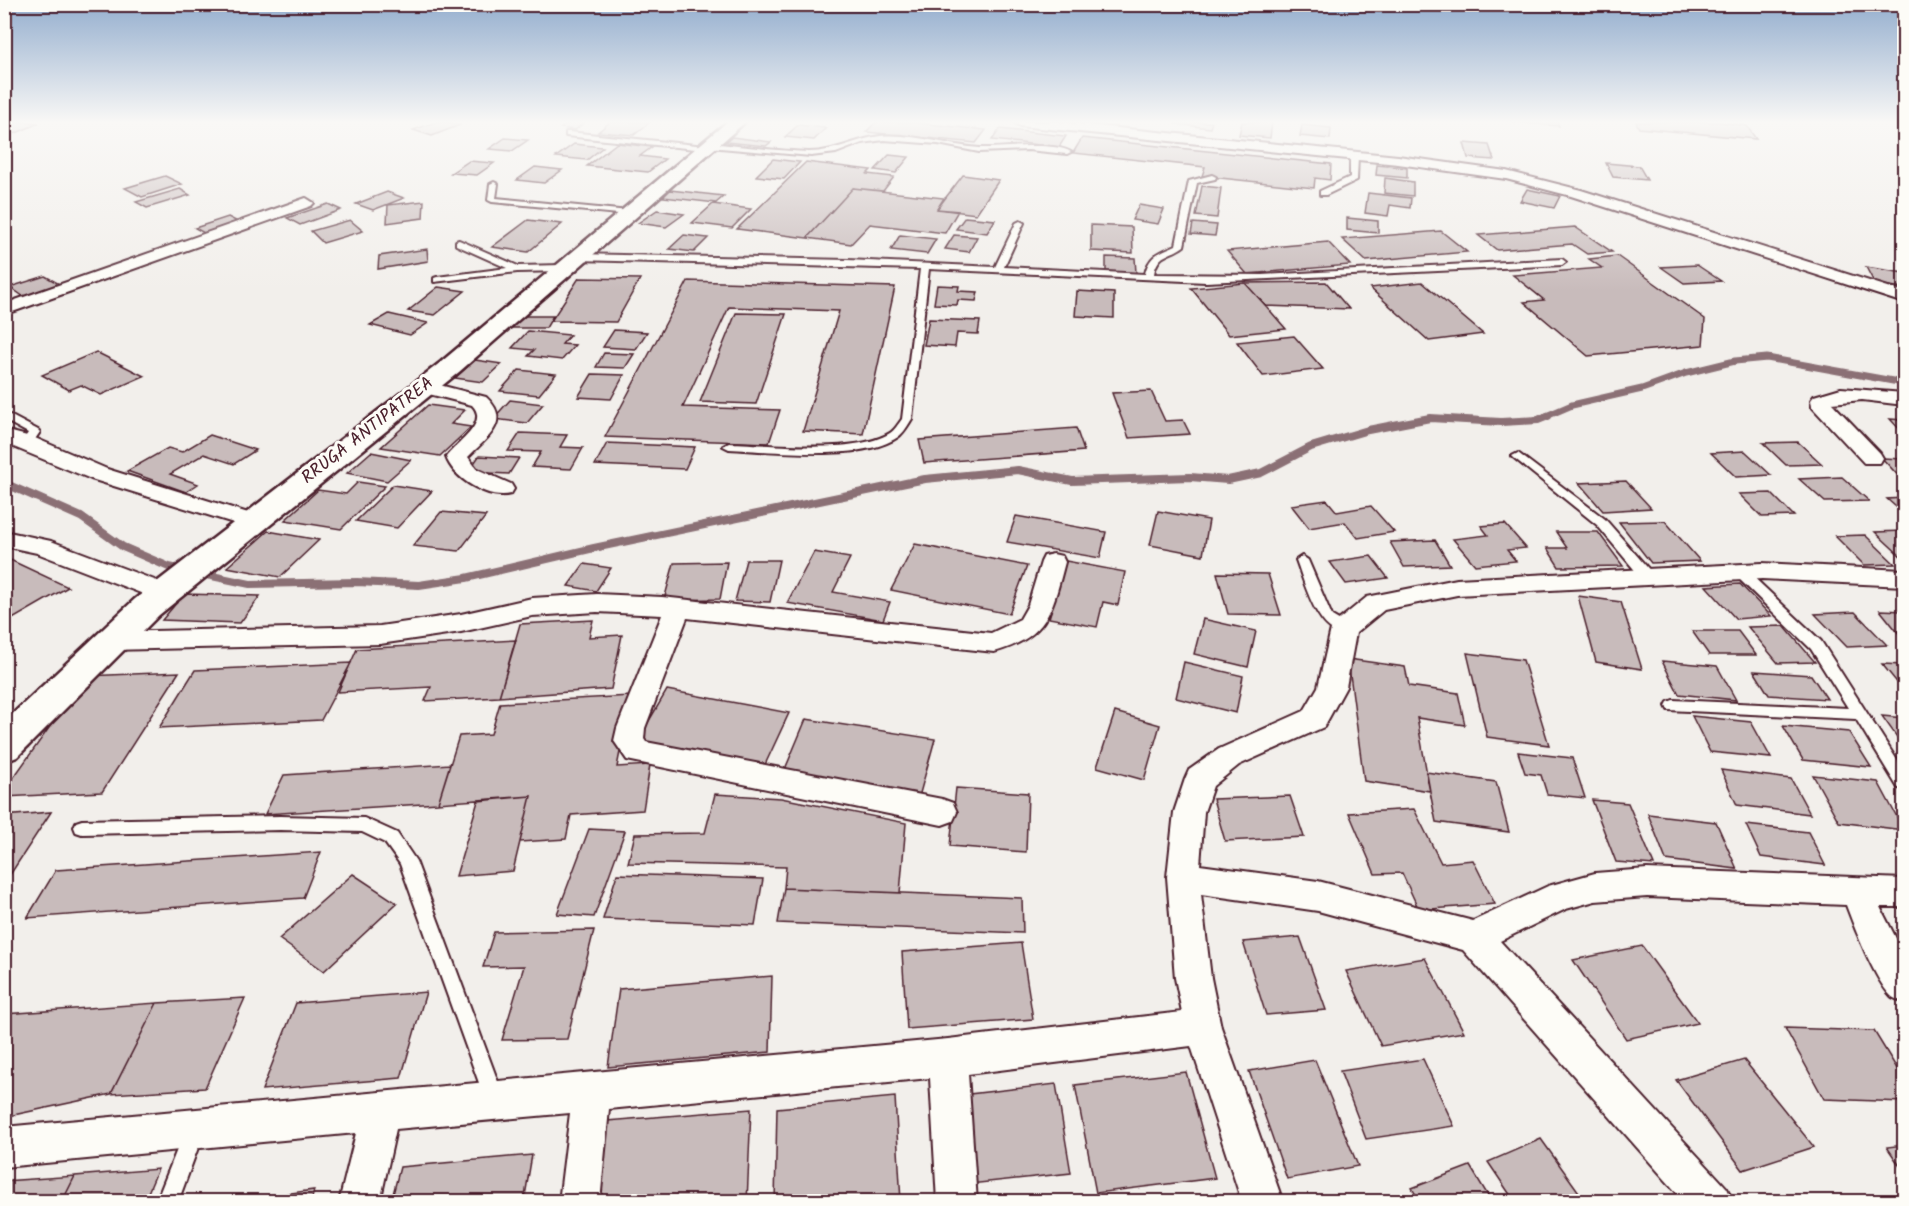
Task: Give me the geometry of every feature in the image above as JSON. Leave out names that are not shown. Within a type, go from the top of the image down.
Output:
[{"type":"main road","name":"RRUGA ANTIPATREA","points":[[4,747],[109,641],[172,587],[424,387],[671,178]]},
{"type":"street","points":[[1521,178],[1905,298]]},
{"type":"street","points":[[4,310],[306,203]]},
{"type":"street","points":[[424,387],[479,401],[486,406],[489,412],[484,431],[462,451],[458,457],[459,464],[465,472],[503,489]]},
{"type":"street","points":[[1872,458],[1822,407],[1821,400],[1832,395],[1849,393],[1905,399]]},
{"type":"street","points":[[4,436],[27,443],[99,474],[253,522]]},
{"type":"street","points":[[4,538],[43,546],[172,587]]},
{"type":"street","points":[[109,641],[380,635],[461,623],[532,607],[597,603],[678,608],[994,642],[1029,626],[1041,605],[1053,562]]},
{"type":"street","points":[[1263,1202],[1203,1026],[1193,978],[1183,877],[1189,812],[1200,778],[1228,757],[1314,719],[1332,687],[1344,629],[1376,603],[1412,594],[1457,587],[1740,572],[1905,578]]},
{"type":"street","points":[[678,608],[632,728],[629,741],[637,752],[942,812]]},
{"type":"street","points":[[1183,877],[1318,896],[1474,937],[1713,1202]]},
{"type":"street","points":[[1474,937],[1560,896],[1595,887],[1647,883],[1905,893]]},
{"type":"street","points":[[1859,893],[1867,919],[1886,958],[1905,985]]},
{"type":"street","points":[[4,1147],[948,1058],[1203,1026]]},
{"type":"street","points":[[948,1058],[957,1202]]},
{"type":"street","points":[[579,1202],[592,1092]]},
{"type":"street","points":[[359,1202],[381,1111]]},
{"type":"lane","points":[[1149,278],[1151,261],[1180,246],[1193,181],[1206,178]]},
{"type":"lane","points":[[1323,193],[1353,178]]},
{"type":"lane","points":[[494,184],[492,200],[629,213]]},
{"type":"lane","points":[[998,271],[1020,223]]},
{"type":"lane","points":[[459,243],[517,269]]},
{"type":"lane","points":[[437,280],[570,262],[925,267],[1149,278],[1262,278],[1562,262]]},
{"type":"lane","points":[[729,446],[845,448],[873,444],[895,434],[907,419],[925,267]]},
{"type":"lane","points":[[4,415],[34,432],[27,443]]},
{"type":"lane","points":[[1518,456],[1601,522],[1648,577]]},
{"type":"lane","points":[[1302,560],[1326,619],[1344,629]]},
{"type":"lane","points":[[1740,572],[1816,645],[1905,783]]},
{"type":"lane","points":[[1673,706],[1861,714]]},
{"type":"lane","points":[[82,827],[280,823],[364,825],[391,838],[407,861],[495,1100]]},
{"type":"lane","points":[[167,1202],[195,1129]]},
{"type":"building","points":[[157,178],[170,178],[182,184],[142,197],[125,188]]},
{"type":"building","points":[[519,178],[551,178],[544,183],[517,180]]},
{"type":"building","points":[[789,178],[893,178],[883,191],[853,188],[807,238],[737,229]]},
{"type":"building","points":[[960,178],[999,180],[976,214],[937,209]]},
{"type":"building","points":[[1223,178],[1315,178],[1314,188]]},
{"type":"building","points":[[1385,178],[1413,182],[1413,196],[1384,193]]},
{"type":"building","points":[[1202,186],[1221,188],[1217,218],[1196,216]]},
{"type":"building","points":[[853,188],[944,198],[937,209],[958,211],[945,233],[870,224],[851,244],[807,238]]},
{"type":"building","points":[[180,189],[190,195],[147,208],[136,202]]},
{"type":"building","points":[[1527,189],[1560,196],[1554,208],[1520,201]]},
{"type":"building","points":[[670,190],[724,196],[716,203],[663,197]]},
{"type":"building","points":[[387,192],[404,198],[373,210],[356,204]]},
{"type":"building","points":[[1368,193],[1411,198],[1410,208],[1390,205],[1388,216],[1365,213]]},
{"type":"building","points":[[424,201],[423,218],[387,223],[388,205]]},
{"type":"building","points":[[328,204],[341,210],[300,225],[287,218]]},
{"type":"building","points":[[713,204],[751,209],[732,228],[692,223]]},
{"type":"building","points":[[1139,205],[1164,209],[1158,224],[1132,220]]},
{"type":"building","points":[[657,210],[684,214],[666,227],[638,223]]},
{"type":"building","points":[[228,217],[238,222],[204,233],[195,228]]},
{"type":"building","points":[[965,217],[995,220],[987,233],[956,229]]},
{"type":"building","points":[[1347,218],[1378,221],[1378,233],[1347,230]]},
{"type":"building","points":[[350,220],[363,231],[323,243],[311,231]]},
{"type":"building","points":[[528,220],[562,224],[528,252],[492,247]]},
{"type":"building","points":[[1193,223],[1217,225],[1215,236],[1191,234]]},
{"type":"building","points":[[1091,225],[1132,227],[1133,253],[1091,251]]},
{"type":"building","points":[[1575,227],[1612,252],[1587,254],[1572,244],[1497,250],[1478,235]]},
{"type":"building","points":[[1441,231],[1467,252],[1366,261],[1342,239]]},
{"type":"building","points":[[684,235],[708,238],[694,252],[669,249]]},
{"type":"building","points":[[900,235],[936,239],[927,254],[891,250]]},
{"type":"building","points":[[954,235],[977,237],[969,252],[945,249]]},
{"type":"building","points":[[1328,242],[1350,265],[1247,274],[1227,251]]},
{"type":"building","points":[[427,249],[428,261],[378,269],[379,256]]},
{"type":"building","points":[[1617,256],[1705,319],[1703,345],[1588,356],[1524,302],[1544,300],[1513,275],[1602,268],[1589,259]]},
{"type":"building","points":[[1106,257],[1135,258],[1136,273],[1106,271]]},
{"type":"building","points":[[1697,265],[1721,281],[1684,283],[1661,267]]},
{"type":"building","points":[[1866,267],[1904,273],[1904,288],[1875,284]]},
{"type":"building","points":[[45,276],[63,286],[27,299],[10,287]]},
{"type":"building","points":[[579,278],[640,279],[616,322],[551,321]]},
{"type":"building","points":[[688,281],[895,287],[863,434],[803,431],[839,311],[729,307],[683,407],[780,410],[769,443],[605,437]]},
{"type":"building","points":[[1326,282],[1349,309],[1266,306],[1245,283]]},
{"type":"building","points":[[1422,282],[1483,334],[1429,341],[1370,288]]},
{"type":"building","points":[[1245,283],[1286,329],[1229,335],[1191,288]]},
{"type":"building","points":[[937,285],[959,286],[958,291],[978,292],[976,301],[958,300],[957,305],[934,304]]},
{"type":"building","points":[[438,287],[465,291],[435,315],[408,311]]},
{"type":"building","points":[[1077,291],[1114,293],[1114,318],[1075,316]]},
{"type":"building","points":[[736,313],[786,314],[756,404],[700,402]]},
{"type":"building","points":[[389,314],[428,323],[410,335],[370,325]]},
{"type":"building","points":[[519,316],[553,316],[546,328],[511,328]]},
{"type":"building","points":[[929,319],[980,321],[978,334],[957,333],[955,347],[924,345]]},
{"type":"building","points":[[614,330],[647,332],[636,349],[603,347]]},
{"type":"building","points":[[528,331],[570,335],[562,344],[575,345],[562,360],[528,356],[534,350],[512,348]]},
{"type":"building","points":[[1294,336],[1323,369],[1263,376],[1237,342]]},
{"type":"building","points":[[96,352],[144,376],[101,395],[81,385],[69,390],[42,375]]},
{"type":"building","points":[[604,353],[634,354],[625,368],[596,367]]},
{"type":"building","points":[[475,360],[502,364],[483,382],[455,378]]},
{"type":"building","points":[[519,370],[556,374],[539,395],[500,391]]},
{"type":"building","points":[[592,374],[624,375],[611,399],[578,397]]},
{"type":"building","points":[[1151,391],[1165,421],[1183,420],[1190,434],[1129,438],[1112,393]]},
{"type":"building","points":[[510,400],[543,404],[527,423],[493,419]]},
{"type":"building","points":[[428,405],[465,410],[451,424],[471,427],[440,456],[381,447]]},
{"type":"building","points":[[1890,419],[1904,420],[1904,434]]},
{"type":"building","points":[[1076,428],[1084,451],[924,463],[919,440]]},
{"type":"building","points":[[520,433],[567,435],[560,447],[583,448],[571,469],[532,467],[541,452],[508,451]]},
{"type":"building","points":[[210,435],[256,450],[234,464],[204,454],[170,474],[198,484],[186,492],[127,471],[168,448],[182,452]]},
{"type":"building","points":[[1798,442],[1822,464],[1786,465],[1763,443]]},
{"type":"building","points":[[607,443],[695,447],[685,469],[595,465]]},
{"type":"building","points":[[1745,451],[1771,475],[1736,477],[1711,453]]},
{"type":"building","points":[[371,452],[411,460],[387,481],[347,473]]},
{"type":"building","points":[[479,456],[519,458],[509,474],[468,472]]},
{"type":"building","points":[[1882,458],[1904,459],[1904,482]]},
{"type":"building","points":[[1842,477],[1869,501],[1825,502],[1799,479]]},
{"type":"building","points":[[1626,481],[1651,508],[1603,511],[1579,483]]},
{"type":"building","points":[[358,482],[385,486],[341,529],[285,520],[318,490],[346,494]]},
{"type":"building","points":[[393,485],[432,491],[397,528],[356,521]]},
{"type":"building","points":[[1771,493],[1794,516],[1762,517],[1739,494]]},
{"type":"building","points":[[1904,498],[1904,514],[1887,499]]},
{"type":"building","points":[[1327,500],[1337,512],[1371,506],[1394,532],[1358,538],[1345,522],[1309,528],[1291,505]]},
{"type":"building","points":[[1158,511],[1209,520],[1203,555],[1150,545]]},
{"type":"building","points":[[441,512],[486,516],[459,551],[413,546]]},
{"type":"building","points":[[1016,516],[1106,532],[1100,558],[1007,542]]},
{"type":"building","points":[[1665,521],[1700,561],[1651,563],[1619,522]]},
{"type":"building","points":[[1505,524],[1526,548],[1507,550],[1516,561],[1475,565],[1453,539],[1488,535],[1481,526]]},
{"type":"building","points":[[268,531],[319,540],[280,577],[227,567]]},
{"type":"building","points":[[1904,531],[1904,559],[1875,532]]},
{"type":"building","points":[[1556,532],[1598,532],[1623,566],[1559,567],[1547,548],[1567,548]]},
{"type":"building","points":[[1865,535],[1895,564],[1864,565],[1835,536]]},
{"type":"building","points":[[1435,540],[1450,565],[1404,567],[1390,542]]},
{"type":"building","points":[[915,544],[1027,566],[1009,614],[891,590]]},
{"type":"building","points":[[814,552],[850,558],[833,592],[890,602],[883,620],[787,603]]},
{"type":"building","points":[[1371,556],[1388,578],[1346,584],[1330,562]]},
{"type":"building","points":[[6,558],[68,587],[4,624]]},
{"type":"building","points":[[746,560],[779,560],[770,602],[735,601]]},
{"type":"building","points":[[1066,561],[1125,572],[1118,605],[1103,602],[1097,627],[1049,618]]},
{"type":"building","points":[[727,562],[720,599],[664,600],[674,563]]},
{"type":"building","points":[[584,564],[611,568],[596,591],[568,586]]},
{"type":"building","points":[[1217,573],[1268,574],[1281,615],[1228,614]]},
{"type":"building","points":[[1740,584],[1771,616],[1736,619],[1706,586]]},
{"type":"building","points":[[184,594],[260,596],[240,623],[162,620]]},
{"type":"building","points":[[1578,596],[1621,602],[1642,669],[1596,662]]},
{"type":"building","points":[[1880,610],[1904,611],[1904,640]]},
{"type":"building","points":[[1855,612],[1887,645],[1847,647],[1815,614]]},
{"type":"building","points":[[1203,619],[1256,631],[1248,667],[1194,654]]},
{"type":"building","points":[[593,620],[589,637],[622,635],[611,689],[499,697],[520,624]]},
{"type":"building","points":[[1784,626],[1815,662],[1778,663],[1748,627]]},
{"type":"building","points":[[1692,631],[1738,631],[1756,655],[1709,655]]},
{"type":"building","points":[[516,640],[499,697],[425,701],[431,687],[338,692],[357,649]]},
{"type":"building","points":[[1467,653],[1523,660],[1549,745],[1487,737]]},
{"type":"building","points":[[1348,659],[1405,667],[1409,686],[1458,693],[1465,725],[1417,718],[1430,791],[1364,781]]},
{"type":"building","points":[[1662,661],[1717,666],[1736,700],[1679,694]]},
{"type":"building","points":[[1184,662],[1243,676],[1236,713],[1176,698]]},
{"type":"building","points":[[351,663],[321,720],[159,728],[195,670]]},
{"type":"building","points":[[1882,664],[1904,665],[1904,691]]},
{"type":"building","points":[[1754,671],[1811,675],[1827,699],[1769,695]]},
{"type":"building","points":[[179,672],[102,792],[4,797],[4,791],[86,676]]},
{"type":"building","points":[[667,690],[789,713],[763,769],[636,743]]},
{"type":"building","points":[[631,696],[617,767],[650,765],[643,810],[571,815],[566,839],[520,842],[531,796],[438,803],[459,736],[491,734],[500,703]]},
{"type":"building","points":[[1115,712],[1160,725],[1144,780],[1097,767]]},
{"type":"building","points":[[1692,716],[1751,722],[1771,758],[1710,752]]},
{"type":"building","points":[[1882,716],[1904,718],[1904,747]]},
{"type":"building","points":[[806,719],[935,739],[919,797],[783,774]]},
{"type":"building","points":[[1783,726],[1849,732],[1871,767],[1803,760]]},
{"type":"building","points":[[1518,752],[1572,758],[1585,798],[1547,794],[1541,775],[1525,773]]},
{"type":"building","points":[[450,764],[438,803],[265,814],[284,775]]},
{"type":"building","points":[[1721,770],[1791,779],[1810,814],[1737,805]]},
{"type":"building","points":[[1426,772],[1496,782],[1509,832],[1436,822]]},
{"type":"building","points":[[1813,775],[1878,782],[1904,830],[1839,822]]},
{"type":"building","points":[[956,788],[1028,793],[1026,852],[950,846]]},
{"type":"building","points":[[715,794],[781,798],[906,823],[900,893],[784,888],[786,867],[628,863],[635,834],[705,833]]},
{"type":"building","points":[[531,796],[513,871],[456,876],[478,801]]},
{"type":"building","points":[[1290,796],[1304,837],[1225,841],[1213,799]]},
{"type":"building","points":[[1592,800],[1628,803],[1654,865],[1616,862]]},
{"type":"building","points":[[1414,809],[1441,863],[1473,860],[1495,904],[1419,910],[1402,873],[1375,874],[1349,813]]},
{"type":"building","points":[[51,812],[4,884],[4,816]]},
{"type":"building","points":[[1648,814],[1716,822],[1737,869],[1666,860]]},
{"type":"building","points":[[1746,825],[1808,832],[1825,865],[1761,857]]},
{"type":"building","points":[[589,829],[625,831],[594,917],[557,914]]},
{"type":"building","points":[[321,852],[303,898],[27,918],[56,870]]},
{"type":"building","points":[[353,874],[397,903],[324,971],[279,939]]},
{"type":"building","points":[[617,874],[763,879],[755,925],[603,919]]},
{"type":"building","points":[[784,888],[1022,898],[1023,933],[778,923]]},
{"type":"building","points":[[594,930],[567,1039],[502,1040],[524,966],[483,967],[494,932]]},
{"type":"building","points":[[1300,937],[1326,1010],[1266,1015],[1243,942]]},
{"type":"building","points":[[1021,943],[1033,1019],[907,1029],[902,952]]},
{"type":"building","points":[[1642,946],[1698,1023],[1626,1039],[1573,960]]},
{"type":"building","points":[[1425,958],[1464,1032],[1381,1046],[1346,971]]},
{"type":"building","points":[[772,976],[770,1052],[608,1067],[619,989]]},
{"type":"building","points":[[426,992],[401,1078],[262,1090],[296,1003]]},
{"type":"building","points":[[245,998],[205,1088],[111,1094],[157,1003]]},
{"type":"building","points":[[157,1003],[111,1094],[4,1117],[4,1014]]},
{"type":"building","points":[[1785,1028],[1874,1031],[1904,1080],[1904,1102],[1824,1099]]},
{"type":"building","points":[[1423,1059],[1454,1126],[1366,1139],[1340,1071]]},
{"type":"building","points":[[1315,1060],[1358,1166],[1287,1179],[1249,1071]]},
{"type":"building","points":[[1744,1060],[1814,1147],[1743,1170],[1676,1080]]},
{"type":"building","points":[[1186,1072],[1215,1178],[1096,1193],[1075,1085]]},
{"type":"building","points":[[1056,1084],[1071,1173],[970,1184],[961,1095]]},
{"type":"building","points":[[895,1097],[901,1202],[775,1202],[777,1108]]},
{"type":"building","points":[[751,1109],[747,1202],[595,1202],[607,1121]]},
{"type":"building","points":[[1541,1139],[1586,1202],[1515,1202],[1488,1162]]},
{"type":"building","points":[[1904,1145],[1904,1172],[1887,1147]]},
{"type":"building","points":[[532,1155],[524,1202],[391,1202],[400,1167]]},
{"type":"building","points":[[1470,1166],[1492,1202],[1420,1202],[1412,1188]]},
{"type":"building","points":[[158,1169],[144,1202],[62,1202],[75,1176]]},
{"type":"building","points":[[75,1176],[62,1202],[4,1202],[4,1181]]},
{"type":"building","points":[[314,1190],[311,1202],[225,1202]]},
{"type":"waterway","points":[[1544,417],[1572,405],[1642,389],[1686,373],[1735,361],[1767,358],[1904,383]]},
{"type":"waterway","points":[[4,483],[81,517],[123,547],[169,567],[250,584],[357,582],[419,585],[466,578],[594,548],[925,479],[1018,470],[1072,481],[1190,477],[1228,480],[1261,473],[1311,447],[1368,430],[1430,418],[1501,422],[1538,420],[1548,416]]}]
